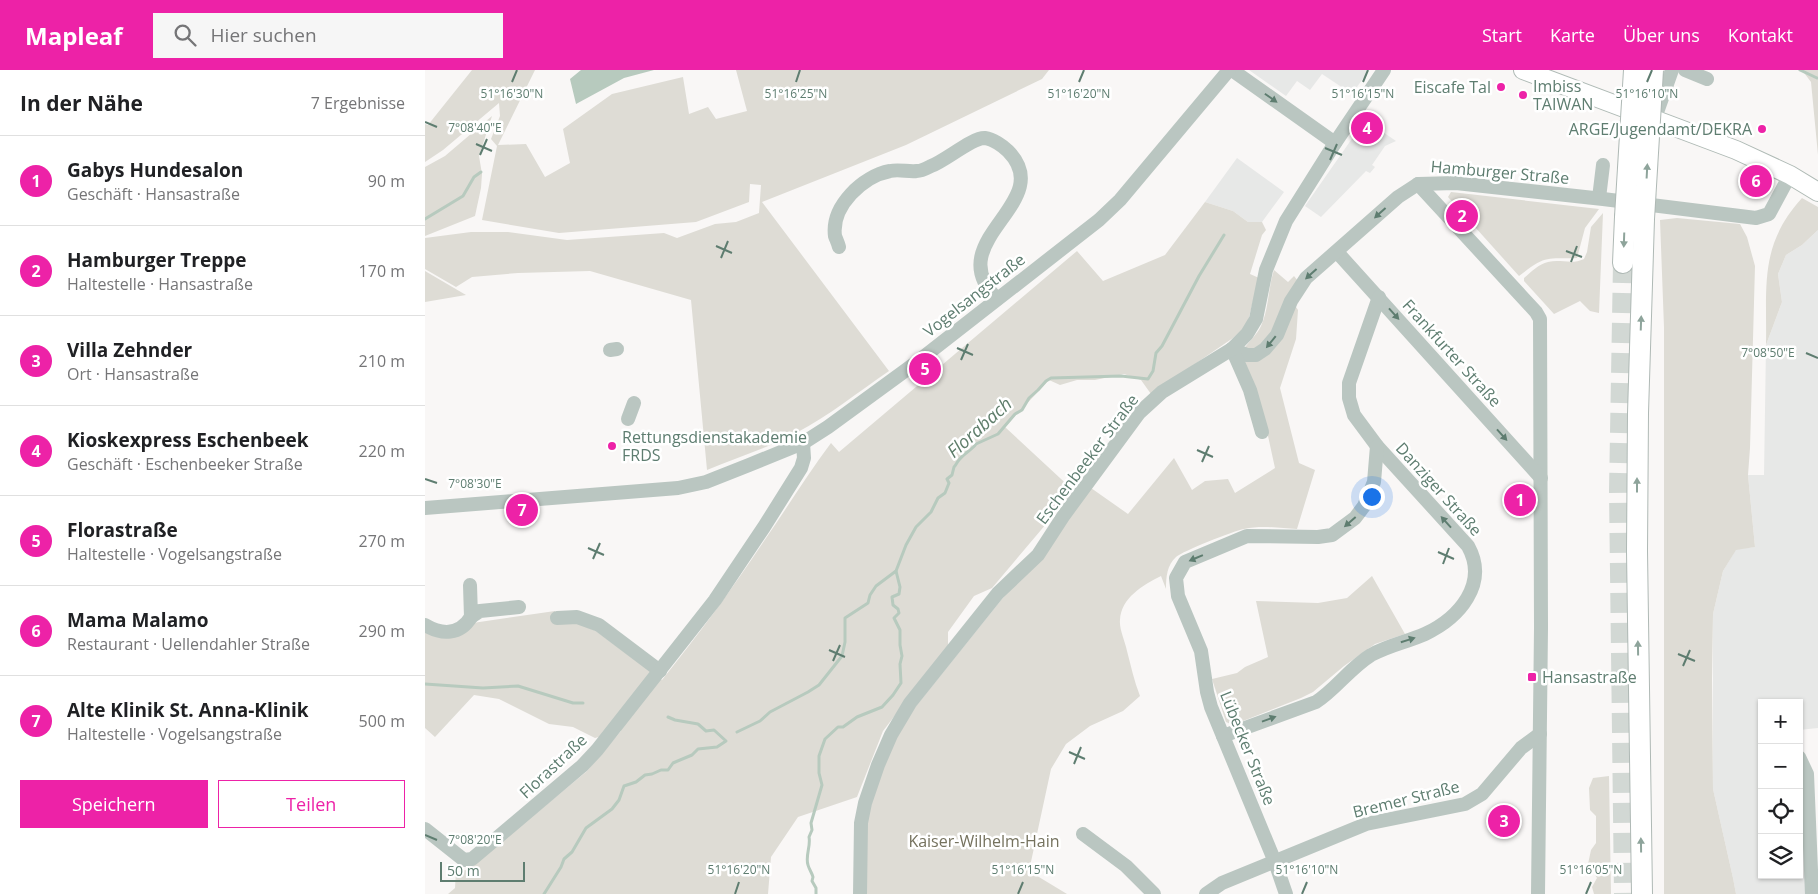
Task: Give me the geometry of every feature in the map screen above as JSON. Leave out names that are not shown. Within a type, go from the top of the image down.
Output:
[{"type":"highway","points":[[1634,70],[1642,894]]},
{"type":"highway","points":[[1623,263],[1635,218],[1653,70]]},
{"type":"main road","points":[[1523,70],[1745,154],[1790,175],[1818,192]]},
{"type":"street","points":[[1230,70],[1335,142]]},
{"type":"street","name":"Vogelsangstraße","points":[[425,508],[678,488],[706,482],[803,443],[844,415],[1092,226],[1120,200],[1230,70]]},
{"type":"street","name":"Eschenbeeker Straße","points":[[860,894],[861,823],[865,803],[878,764],[891,735],[909,704],[998,593],[1038,555],[1064,515],[1139,413],[1162,392],[1232,349],[1247,334],[1256,319],[1266,270],[1285,221],[1335,142],[1385,70]]},
{"type":"street","points":[[1655,119],[1672,70]]},
{"type":"street","points":[[1685,70],[1707,79]]},
{"type":"street","points":[[839,246],[835,236],[836,222],[851,193],[860,186],[880,174],[891,171],[918,171],[932,166],[947,159],[975,140],[985,138],[998,143],[1009,152],[1018,168],[1021,180],[1018,195],[1000,223],[990,234],[980,261],[982,278],[988,291],[997,299]]},
{"type":"street","points":[[1599,198],[1603,165]]},
{"type":"street","name":"Hamburger Straße","points":[[1232,349],[1247,356],[1256,355],[1265,349],[1277,335],[1291,301],[1306,278],[1397,197],[1418,184],[1450,182],[1599,198],[1756,218],[1769,214],[1790,175]]},
{"type":"street","points":[[1418,184],[1537,312],[1540,319],[1541,478],[1538,894]]},
{"type":"street","name":"Frankfurter Straße","points":[[1337,252],[1541,478]]},
{"type":"street","points":[[1377,446],[1354,415],[1349,398],[1349,383],[1379,297]]},
{"type":"street","points":[[1232,349],[1250,390],[1262,432]]},
{"type":"street","points":[[629,419],[634,404]]},
{"type":"street","name":"Florastraße","points":[[425,829],[464,860],[472,859],[582,766],[597,750],[715,600],[801,468],[804,458],[803,443]]},
{"type":"street","name":"Lübecker Straße","points":[[1286,894],[1207,692],[1201,650],[1178,596],[1177,578],[1185,562],[1247,536],[1318,537],[1332,535],[1355,518],[1364,506],[1374,482],[1377,446]]},
{"type":"street","name":"Danziger Straße","points":[[1223,736],[1316,702],[1326,696],[1344,677],[1369,656],[1394,644],[1423,635],[1444,623],[1461,607],[1467,598],[1473,586],[1475,574],[1473,554],[1468,546],[1377,446]]},
{"type":"street","points":[[470,585],[471,617]]},
{"type":"street","points":[[425,626],[436,631],[450,632],[462,628],[480,610],[519,607]]},
{"type":"street","points":[[557,618],[577,617],[599,625],[660,671]]},
{"type":"street","name":"Bremer Straße","points":[[1206,894],[1222,883],[1366,824],[1465,804],[1482,794],[1521,748],[1540,734]]},
{"type":"street","points":[[1803,766],[1807,774],[1812,894]]},
{"type":"street","points":[[1083,834],[1126,866],[1154,894]]},
{"type":"shaded area","points":[[581,70],[654,70],[624,78],[576,104],[570,79]]},
{"type":"shaded area","points":[[1249,70],[1369,70],[1352,94],[1322,74],[1310,90],[1297,81],[1286,96]]},
{"type":"shaded area","points":[[1365,120],[1396,141],[1385,146],[1372,165],[1375,167],[1370,173],[1366,171],[1321,217],[1305,206]]},
{"type":"shaded area","points":[[1237,158],[1284,192],[1262,222],[1248,222],[1233,211],[1205,202]]},
{"type":"shaded area","points":[[1818,230],[1818,728],[1803,730],[1803,699],[1758,699],[1758,879],[1803,879],[1803,815],[1809,894],[1736,894],[1713,789],[1713,614],[1723,571],[1736,549],[1755,547],[1748,475],[1764,475],[1766,345],[1782,302],[1778,274],[1786,255],[1802,245]]},
{"type":"green space","points":[[472,70],[535,70],[498,145],[526,144],[545,177],[570,163],[563,129],[612,94],[683,77],[689,114],[708,107],[716,119],[747,111],[736,70],[1049,70],[1042,79],[906,145],[762,202],[889,371],[832,411],[796,433],[707,470],[691,300],[590,271],[518,273],[472,277],[456,287],[425,269],[425,238],[471,232],[508,232],[567,240],[664,233],[677,238],[715,224],[736,222],[759,213],[761,185],[750,184],[749,202],[696,222],[559,233],[482,220],[497,146],[491,139],[500,116],[499,103],[443,150],[425,162],[425,124],[428,125]]},
{"type":"green space","points":[[1802,70],[1818,70],[1818,155],[1811,82]]},
{"type":"green space","points":[[492,116],[479,156],[482,174],[475,216],[425,236],[425,167],[445,156]]},
{"type":"green space","points":[[1451,192],[1599,209],[1585,228],[1577,258],[1541,261],[1519,276],[1448,197]]},
{"type":"green space","points":[[1802,198],[1818,207],[1818,230],[1802,245],[1786,255],[1778,274],[1782,302],[1766,345],[1766,285],[1772,250],[1778,232],[1788,215]]},
{"type":"green space","points":[[1205,202],[1233,211],[1248,222],[1262,222],[1266,230],[1262,235],[1250,274],[1259,278],[1248,321],[1233,338],[1151,394],[1141,380],[1124,374],[1095,380],[1077,380],[1060,385],[1049,380],[1005,427],[1074,491],[992,588],[974,596],[948,632],[948,646],[883,731],[857,797],[798,817],[771,857],[768,894],[448,894],[455,888],[456,871],[467,870],[586,772],[621,731],[595,738],[573,727],[549,724],[499,699],[474,695],[435,737],[425,728],[425,630],[555,611],[558,624],[577,623],[596,631],[662,680],[702,629],[752,559],[831,443],[839,452],[1077,251],[1103,281],[1165,255]]},
{"type":"green space","points":[[1603,213],[1599,313],[1590,311],[1580,301],[1554,314],[1524,281],[1524,278],[1535,268],[1545,263],[1553,261],[1575,262],[1584,259],[1591,227]]},
{"type":"green space","points":[[1677,218],[1740,224],[1747,237],[1755,266],[1748,475],[1755,547],[1736,550],[1723,571],[1713,614],[1713,789],[1736,894],[1664,894],[1664,327],[1660,220]]},
{"type":"green space","points":[[1274,270],[1288,282],[1294,276],[1298,281],[1270,336],[1255,349],[1244,349],[1264,319]]},
{"type":"green space","points":[[425,271],[466,295],[425,302]]},
{"type":"green space","name":"Kaiser-Wilhelm-Hain","points":[[1294,304],[1298,310],[1296,339],[1280,388],[1299,463],[1315,470],[1297,529],[1250,528],[1230,533],[1198,546],[1180,554],[1173,560],[1166,580],[1166,589],[1161,576],[1140,588],[1124,605],[1121,612],[1120,627],[1140,696],[1123,711],[1090,726],[1066,744],[1051,769],[1029,871],[1067,894],[864,894],[864,834],[871,798],[900,726],[1091,488],[1128,514],[1174,458],[1192,490],[1205,481],[1228,479],[1235,493],[1275,468],[1267,427],[1241,362],[1253,360]]},
{"type":"green space","points":[[1372,576],[1405,634],[1375,644],[1344,666],[1313,692],[1301,698],[1233,725],[1226,722],[1212,679],[1237,673],[1245,667],[1268,657],[1256,601],[1318,603],[1347,598]]},
{"type":"green space","points":[[1609,776],[1611,894],[1594,894],[1592,887],[1597,878],[1588,864],[1591,850],[1596,843],[1596,816],[1590,810],[1589,788],[1593,778]]},
{"type":"waterway","points":[[1800,70],[1817,78]]},
{"type":"waterway","points":[[425,219],[463,196],[474,177],[481,172]]},
{"type":"waterway","name":"Florabach","points":[[737,732],[760,721],[770,712],[819,685],[842,656],[845,642],[845,618],[868,603],[870,595],[876,586],[896,571],[906,545],[916,527],[931,512],[938,498],[945,493],[949,483],[947,479],[952,475],[958,461],[976,444],[998,434],[1015,414],[1022,410],[1029,398],[1046,381],[1051,378],[1121,376],[1148,379],[1153,371],[1156,353],[1162,346],[1199,276],[1224,235]]},
{"type":"waterway","points":[[816,894],[807,858],[809,837],[812,830],[811,823],[822,785],[819,773],[819,756],[825,739],[838,727],[843,727],[857,717],[882,707],[901,683],[900,664],[902,656],[900,630],[894,618],[899,613],[898,609],[893,605],[892,597],[899,594],[900,587],[896,571]]},
{"type":"waterway","points":[[425,684],[483,688],[518,686],[573,703],[583,703]]},
{"type":"waterway","points":[[544,894],[564,859],[572,852],[586,828],[612,809],[619,800],[624,786],[636,782],[645,775],[668,770],[673,763],[692,755],[698,749],[717,747],[726,741],[714,730],[706,731],[698,724],[668,717]]},
{"type":"tunnel","points":[[1623,263],[1619,491],[1624,894]]},
{"type":"place","name":"Eiscafe Tal","points":[[1501,87]]},
{"type":"place","name":"Imbiss TAIWAN","points":[[1523,95]]},
{"type":"place","name":"Kioskexpress Eschenbeek","points":[[1367,128]]},
{"type":"place","name":"ARGE/Jugendamt/DEKRA","points":[[1762,129]]},
{"type":"place","name":"Mama Malamo","points":[[1756,181]]},
{"type":"place","name":"Hamburger Treppe","points":[[1462,216]]},
{"type":"place","name":"Florastraße","points":[[925,369]]},
{"type":"place","name":"Rettungsdienstakademie FRDS","points":[[612,446]]},
{"type":"place","name":"Gabys Hundesalon","points":[[1520,500]]},
{"type":"place","name":"Alte Klinik St. Anna-Klinik","points":[[522,510]]},
{"type":"place","name":"Hansastraße","points":[[1532,677]]},
{"type":"place","name":"Villa Zehnder","points":[[1504,821]]}]
